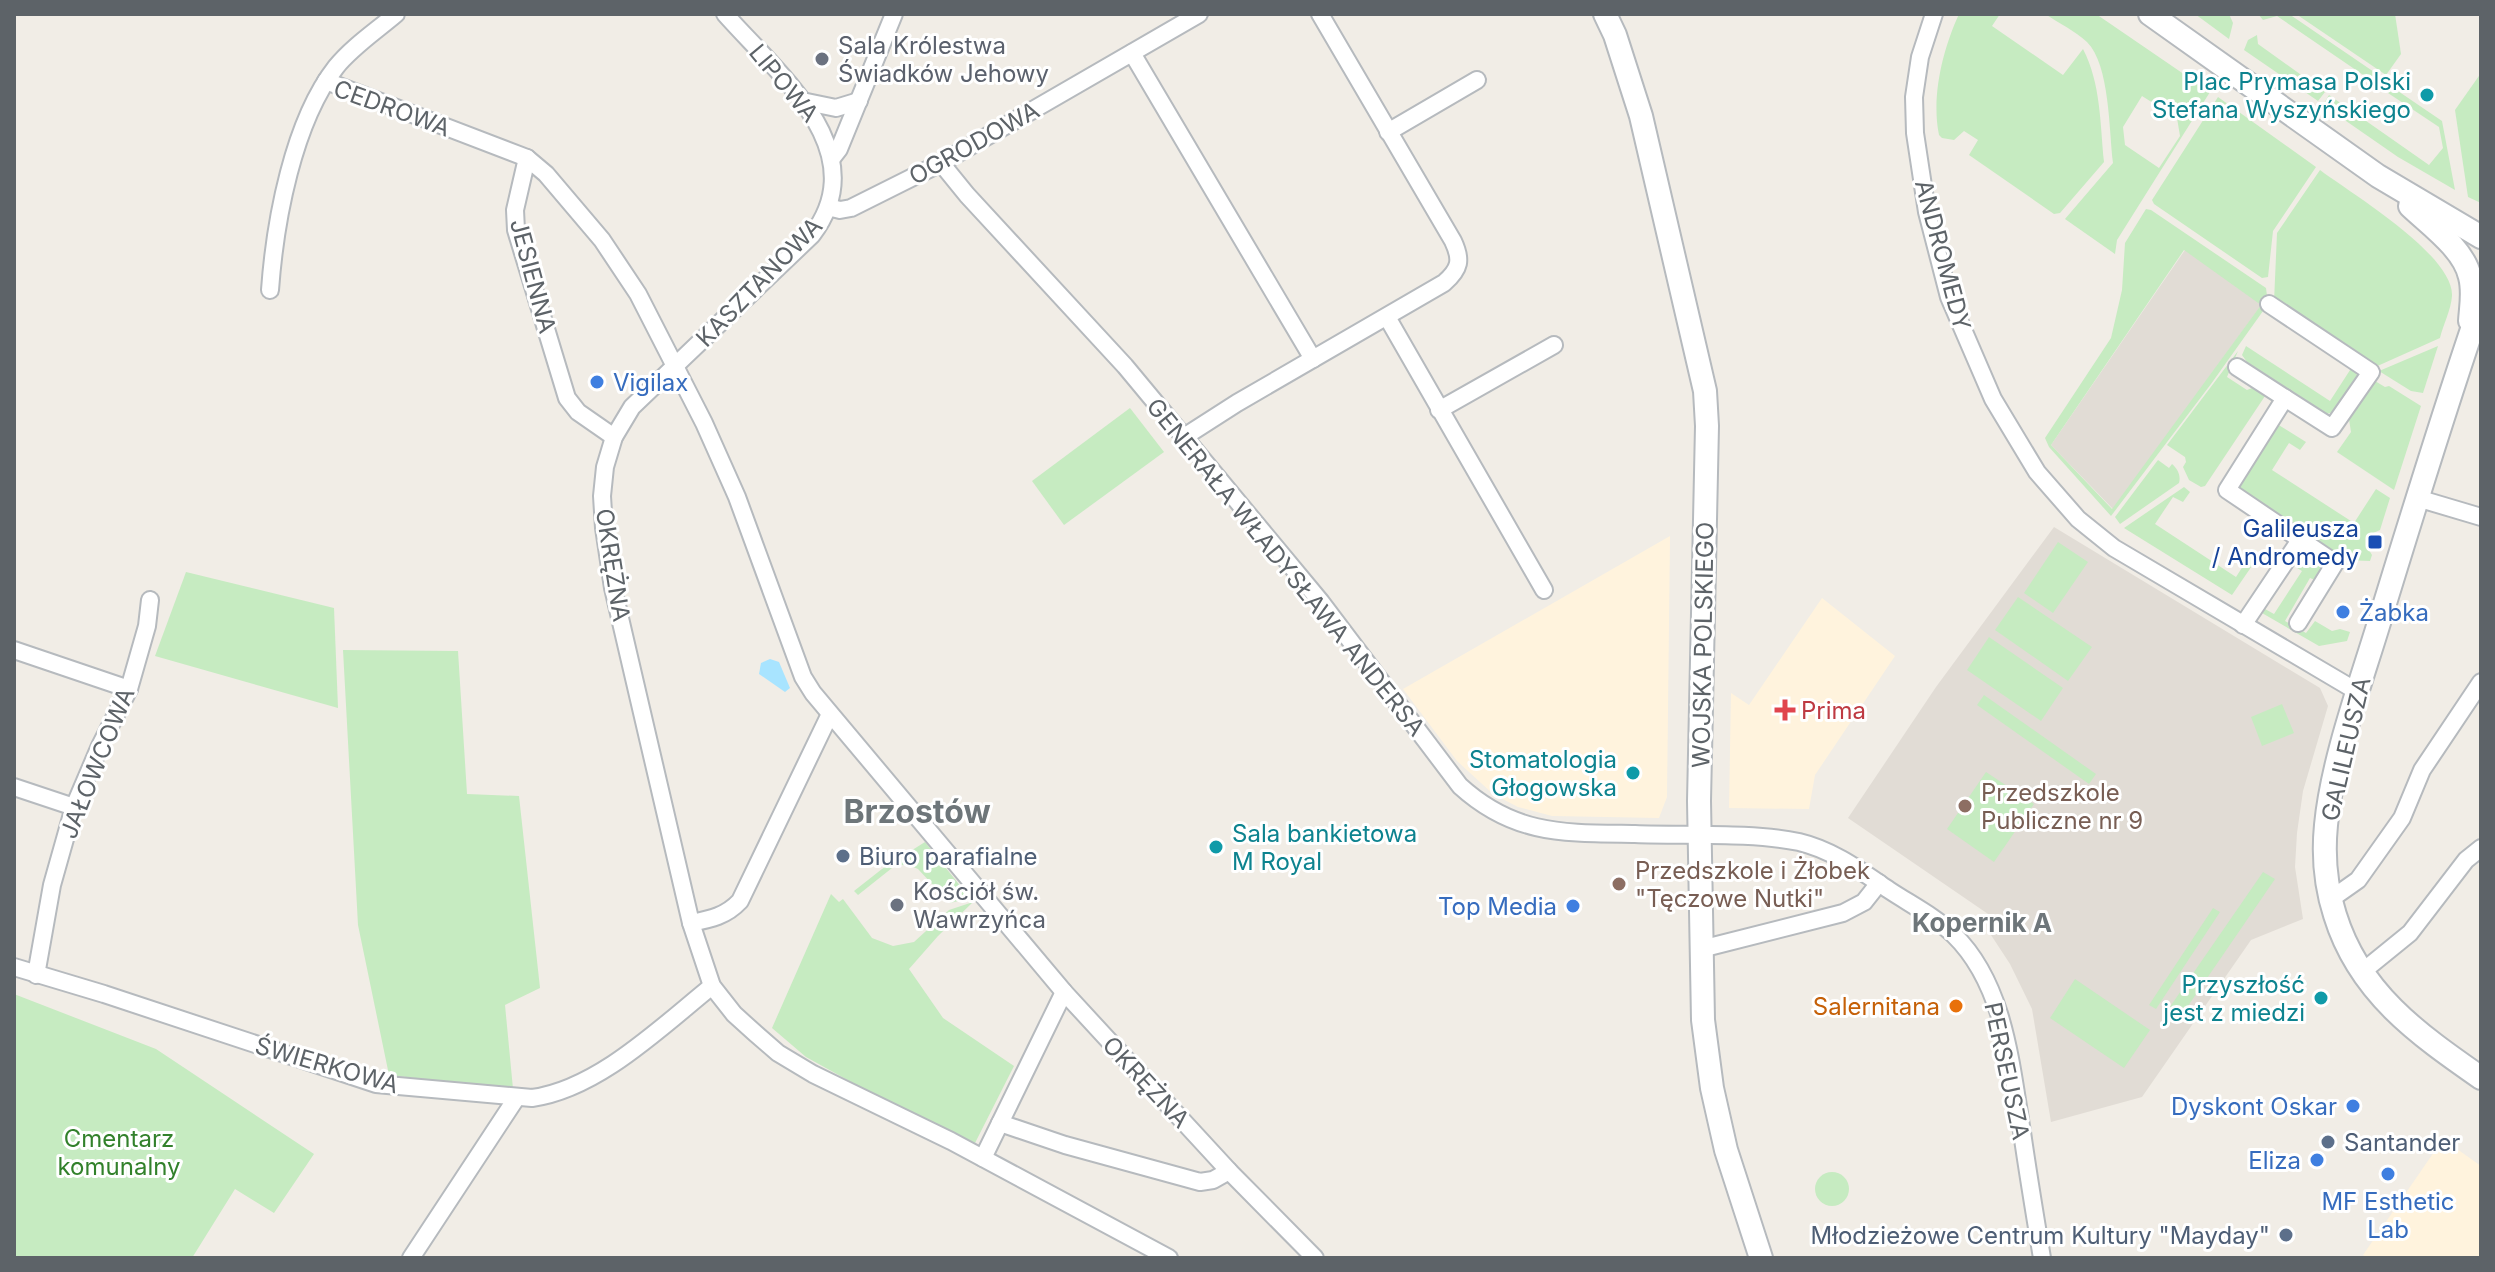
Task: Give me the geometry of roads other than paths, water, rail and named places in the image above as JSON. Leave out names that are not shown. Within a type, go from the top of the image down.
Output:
[{"type":"street","points":[[326,81],[344,58],[396,14]]},
{"type":"street","name":"LIPOWA","points":[[725,14],[818,122],[832,158]]},
{"type":"street","name":"KASZTANOWA","points":[[676,367],[812,235],[828,207],[833,180],[832,158],[839,149],[894,14]]},
{"type":"street","name":"OGRODOWA","points":[[828,207],[840,210],[851,208],[941,163],[1199,14]]},
{"type":"street","points":[[1184,437],[1444,283],[1454,275],[1460,259],[1453,241],[1320,14]]},
{"type":"street","name":"WOJSKA POLSKIEGO","points":[[1605,14],[1614,25],[1641,116],[1705,391],[1707,426],[1699,836],[1704,1030],[1712,1088],[1726,1150],[1761,1258]]},
{"type":"street","name":"ANDROMEDY","points":[[1934,14],[1920,57],[1914,97],[1915,133],[1927,212],[1949,297],[1993,399],[2037,472],[2078,519],[2114,548],[2358,692]]},
{"type":"street","points":[[2150,14],[2378,176],[2480,255]]},
{"type":"street","points":[[1132,53],[1313,359]]},
{"type":"street","points":[[1388,132],[1477,80]]},
{"type":"street","name":"CEDROWA","points":[[270,290],[273,245],[280,207],[306,120],[326,81],[527,158]]},
{"type":"street","points":[[802,101],[836,108],[859,101]]},
{"type":"street","points":[[527,158],[546,174],[602,240],[638,294],[676,367]]},
{"type":"street","name":"JESIENNA","points":[[527,158],[515,210],[516,230],[567,398],[578,412],[614,437]]},
{"type":"street","name":"GENERAŁA WŁADYSŁAWA ANDERSA","points":[[941,163],[1125,366],[1321,602],[1460,786],[1473,798],[1515,822],[1540,829],[1576,833],[1699,836]]},
{"type":"street","points":[[2407,198],[2481,223]]},
{"type":"street","points":[[2407,198],[2464,261],[2470,274],[2474,336]]},
{"type":"street","name":"GALILEUSZA","points":[[2481,303],[2474,336],[2417,498],[2358,692],[2336,769],[2326,825],[2326,872],[2331,899],[2350,953],[2374,990],[2401,1019],[2481,1078]]},
{"type":"street","points":[[2237,367],[2332,428],[2371,372],[2269,304]]},
{"type":"street","points":[[1387,317],[1544,590]]},
{"type":"street","points":[[1439,410],[1554,345]]},
{"type":"street","name":"OKRĘŻNA","points":[[1169,1258],[983,1158],[813,1074],[778,1053],[734,1014],[712,986],[691,923],[610,573],[602,496],[605,467],[614,437],[632,407],[676,367],[737,497],[803,677],[830,714],[1064,992],[1229,1171],[1315,1258]]},
{"type":"street","points":[[2285,398],[2227,490],[2335,563],[2298,623]]},
{"type":"street","points":[[2417,498],[2481,517]]},
{"type":"street","points":[[2243,625],[2300,540]]},
{"type":"street","name":"JAŁOWCOWA","points":[[36,975],[52,885],[74,807],[129,689],[147,626],[150,600]]},
{"type":"street","points":[[14,650],[129,689]]},
{"type":"street","points":[[2331,899],[2358,880],[2402,818],[2422,770],[2481,682]]},
{"type":"street","points":[[691,923],[730,912],[740,901],[830,714]]},
{"type":"street","points":[[14,787],[74,807]]},
{"type":"street","name":"PERSEUSZA","points":[[1699,836],[1796,842],[1832,854],[1954,934],[1978,967],[1999,1010],[2011,1064],[2042,1258]]},
{"type":"street","points":[[2362,972],[2410,933],[2466,860],[2481,848]]},
{"type":"street","points":[[1701,949],[1843,913],[1864,902],[1879,883]]},
{"type":"street","name":"ŚWIERKOWA","points":[[14,967],[376,1084],[517,1097],[554,1095],[582,1081],[649,1037],[712,986]]},
{"type":"street","points":[[983,1158],[1064,992]]},
{"type":"street","points":[[411,1258],[517,1097]]},
{"type":"street","points":[[1000,1123],[1065,1145],[1200,1182],[1213,1180],[1229,1171]]},
{"type":"water","points":[[770,659],[779,662],[790,688],[785,692],[759,674],[761,663]]},
{"type":"place","name":"Sala Królestwa Świadków Jehowy","points":[[822,59]]},
{"type":"place","name":"Plac Prymasa Polski Stefana Wyszyńskiego","points":[[2427,95]]},
{"type":"place","name":"Vigilax","points":[[597,382]]},
{"type":"place","name":"Galileusza / Andromedy","points":[[2375,542]]},
{"type":"place","name":"Żabka","points":[[2343,612]]},
{"type":"place","name":"Prima","points":[[1785,710]]},
{"type":"place","name":"Stomatologia Głogowska","points":[[1633,773]]},
{"type":"place","name":"Przedszkole Publiczne nr 9","points":[[1965,806]]},
{"type":"place","name":"Sala bankietowa M Royal","points":[[1216,847]]},
{"type":"place","name":"Biuro parafialne","points":[[843,856]]},
{"type":"place","name":"Przedszkole i Żłobek \"Tęczowe Nutki\"","points":[[1619,884]]},
{"type":"place","name":"Kościół św. Wawrzyńca","points":[[897,905]]},
{"type":"place","name":"Top Media","points":[[1573,906]]},
{"type":"place","name":"Przyszłość jest z miedzi","points":[[2321,998]]},
{"type":"place","name":"Salernitana","points":[[1956,1006]]},
{"type":"place","name":"Dyskont Oskar","points":[[2353,1106]]},
{"type":"place","name":"Santander","points":[[2328,1142]]},
{"type":"place","name":"Eliza","points":[[2317,1160]]},
{"type":"place","name":"MF Esthetic Lab","points":[[2388,1174]]},
{"type":"place","name":"Młodzieżowe Centrum Kultury \"Mayday\"","points":[[2286,1235]]},
{"type":"district","name":"Brzostów","points":[[917,811]]},
{"type":"district","name":"Kopernik A","points":[[1982,922]]},
{"type":"park label","name":"Cmentarz komunalny","points":[[119,1152]]}]
